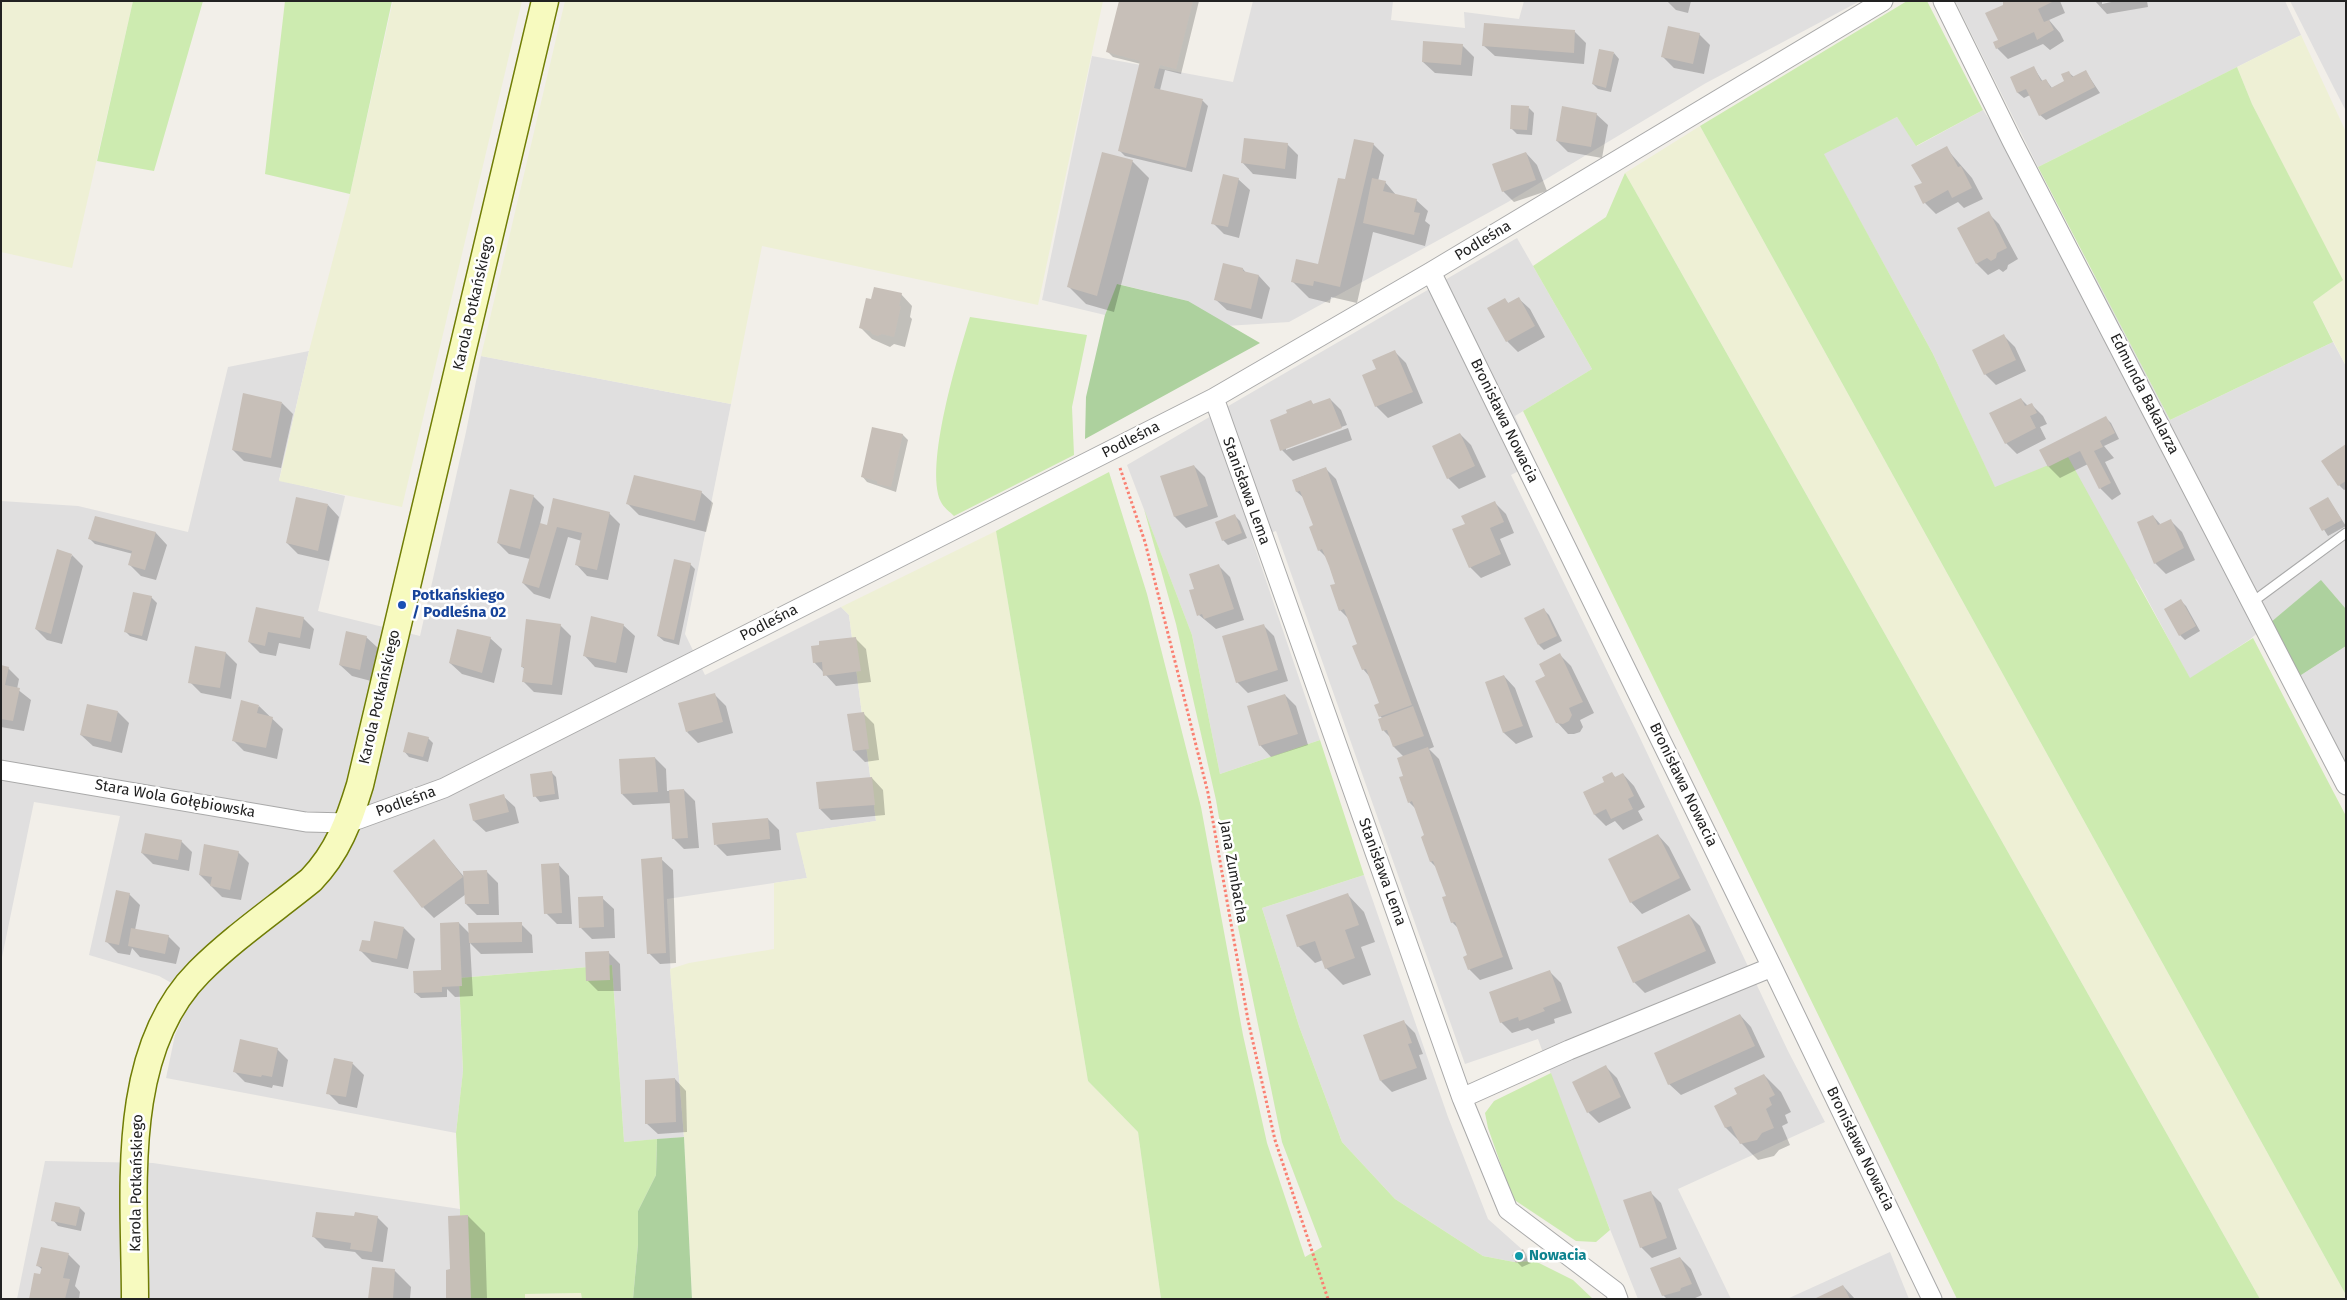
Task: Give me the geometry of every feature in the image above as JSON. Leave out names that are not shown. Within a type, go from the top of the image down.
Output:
[{"type":"street","name":"Karola Potkańskiego","points":[[136,1299],[136,1128],[140,1097],[147,1067],[169,1012],[198,972],[311,880],[325,865],[348,823],[360,785],[545,1]]},
{"type":"street","name":"Podleśna","points":[[348,823],[444,788],[1214,398],[1431,272],[1883,1]]},
{"type":"street","name":"Edmunda Bakalarza","points":[[1943,1],[2012,141],[2346,786]]},
{"type":"street","name":"Bronisława Nowacia","points":[[1431,272],[1772,967],[1932,1299]]},
{"type":"street","name":"Stanisława Lema","points":[[1214,398],[1462,1098],[1508,1210],[1615,1291],[1618,1299]]},
{"type":"street","name":"Stara Wola Gołębiowska","points":[[1,770],[306,822],[348,823]]},
{"type":"street","points":[[1462,1098],[1569,1050],[1772,967]]},
{"type":"lane","points":[[2250,603],[2346,533]]},
{"type":"path","name":"Jana Zumbacha","points":[[1114,449],[1145,542],[1208,793],[1250,1029],[1275,1140],[1328,1299]]},
{"type":"shaded area","points":[[1253,1],[1393,1],[1391,20],[1465,28],[1464,12],[1519,19],[1524,1],[1860,1],[1706,83],[1508,202],[1289,322],[1179,329],[1188,301],[1118,284],[1105,315],[1042,300],[1092,56],[1233,82]]},
{"type":"shaded area","points":[[1955,1],[2285,1],[2301,35],[2038,167]]},
{"type":"shaded area","points":[[2290,1],[2346,1],[2346,111],[2334,88]]},
{"type":"shaded area","points":[[1983,110],[2097,280],[2170,420],[2333,342],[2346,366],[2346,609],[2321,581],[2249,640],[2190,679],[2137,580],[1995,488],[1933,354],[1823,153],[1897,117],[1917,146]]},
{"type":"shaded area","points":[[1517,238],[1592,369],[1515,416],[1535,462],[1511,475],[1640,738],[1788,1051],[1825,1122],[1678,1189],[1731,1299],[1638,1299],[1585,1167],[1538,1039],[1465,1064],[1276,531],[1252,539],[1320,740],[1220,774],[1192,635],[1127,465]]},
{"type":"shaded area","points":[[309,351],[279,480],[345,496],[318,611],[420,636],[466,432],[481,356],[731,404],[685,634],[705,675],[841,607],[849,615],[876,821],[797,833],[807,878],[667,899],[671,979],[684,1137],[624,1142],[612,965],[459,978],[463,1072],[456,1133],[166,1078],[175,1035],[193,995],[159,976],[89,955],[120,816],[34,802],[1,962],[1,501],[78,506],[188,532],[228,367]]},
{"type":"shaded area","points":[[2346,646],[2346,769],[2298,677]]},
{"type":"shaded area","points":[[1364,875],[1448,1117],[1488,1219],[1535,1261],[1514,1262],[1483,1256],[1395,1199],[1342,1142],[1299,1026],[1262,908]]},
{"type":"shaded area","points":[[45,1161],[153,1163],[460,1209],[460,1299],[17,1299]]},
{"type":"shaded area","points":[[1890,1252],[1909,1299],[1787,1299]]},
{"type":"green space","points":[[1,1],[133,1],[72,268],[1,252]]},
{"type":"green space","points":[[133,1],[203,1],[154,171],[97,161]]},
{"type":"green space","points":[[285,1],[392,1],[350,194],[265,174]]},
{"type":"green space","points":[[393,1],[522,1],[402,507],[279,481],[309,351],[350,194]]},
{"type":"green space","points":[[565,1],[1103,1],[1038,305],[762,246],[731,404],[481,356]]},
{"type":"green space","points":[[1907,1],[1927,1],[1983,110],[1916,146],[1897,117],[1824,154],[1933,354],[1995,487],[2068,457],[2190,678],[2253,638],[2346,816],[2346,1295],[1700,126]]},
{"type":"green space","points":[[2301,35],[2346,132],[2346,366],[2313,302],[2342,280],[2252,104],[2237,67]]},
{"type":"green space","points":[[2237,67],[2252,104],[2343,280],[2313,302],[2333,342],[2170,420],[2038,167]]},
{"type":"green space","points":[[1700,126],[2346,1295],[2346,1299],[2260,1299],[1625,173]]},
{"type":"green space","points":[[1625,173],[2260,1299],[1957,1299],[1523,411],[1592,369],[1533,266],[1606,217]]},
{"type":"green space","points":[[1117,284],[1188,301],[1260,343],[1085,439],[1086,397],[1105,315]]},
{"type":"green space","points":[[970,317],[1087,335],[1072,407],[1074,455],[954,516],[941,502],[937,485],[937,463],[951,383]]},
{"type":"green space","points":[[1109,472],[1147,594],[1201,807],[1243,1035],[1267,1143],[1305,1257],[1322,1247],[1282,1142],[1236,917],[1216,800],[1176,624],[1144,509],[1192,635],[1220,774],[1320,740],[1364,875],[1262,908],[1299,1026],[1342,1142],[1395,1199],[1483,1256],[1514,1262],[1535,1261],[1573,1280],[1593,1299],[1161,1299],[1138,1132],[1088,1081],[996,531]]},
{"type":"green space","points":[[996,531],[1088,1081],[1138,1132],[1161,1299],[692,1299],[684,1137],[670,969],[689,963],[774,949],[774,883],[807,878],[796,833],[876,821],[849,615],[841,607]]},
{"type":"green space","points":[[2321,580],[2346,609],[2346,646],[2298,677],[2271,622]]},
{"type":"green space","points":[[612,965],[624,1142],[657,1139],[656,1175],[638,1211],[638,1244],[633,1299],[582,1299],[581,1293],[525,1294],[525,1299],[460,1299],[460,1209],[456,1133],[463,1071],[459,978]]},
{"type":"green space","points":[[1551,1073],[1610,1230],[1596,1242],[1576,1241],[1513,1199],[1488,1128],[1485,1113],[1494,1101]]},
{"type":"green space","points":[[684,1137],[692,1299],[633,1299],[638,1244],[638,1211],[656,1175],[657,1139]]},
{"type":"green space","points":[[582,1293],[582,1299],[525,1299],[525,1294]]},
{"type":"building","points":[[1119,1],[1193,1],[1176,69],[1160,65],[1154,88],[1203,99],[1186,168],[1118,151],[1140,61],[1106,52]]},
{"type":"building","points":[[2003,1],[2054,1],[2038,9],[2044,22],[2049,20],[2054,30],[2037,40],[2034,32],[1996,49],[1993,42],[1998,40],[1985,13],[2003,5]]},
{"type":"building","points":[[1484,23],[1575,30],[1574,53],[1482,46]]},
{"type":"building","points":[[1668,26],[1700,33],[1693,64],[1661,57]]},
{"type":"building","points":[[1423,41],[1463,44],[1461,65],[1422,62]]},
{"type":"building","points":[[1599,49],[1614,52],[1606,88],[1592,84]]},
{"type":"building","points":[[2034,66],[2041,81],[2046,79],[2051,88],[2064,81],[2061,74],[2069,71],[2072,77],[2086,70],[2095,87],[2039,116],[2026,89],[2017,93],[2010,77]]},
{"type":"building","points":[[1511,105],[1529,106],[1527,130],[1510,129]]},
{"type":"building","points":[[1562,106],[1597,113],[1591,147],[1556,141]]},
{"type":"building","points":[[1244,138],[1288,143],[1285,169],[1241,163]]},
{"type":"building","points":[[1354,139],[1374,143],[1340,287],[1314,281],[1313,286],[1291,282],[1296,259],[1318,264],[1338,178],[1345,179]]},
{"type":"building","points":[[1947,146],[1958,167],[1961,166],[1972,188],[1952,198],[1948,190],[1923,204],[1914,186],[1922,183],[1911,165]]},
{"type":"building","points":[[1102,152],[1133,160],[1097,296],[1067,287]]},
{"type":"building","points":[[1526,152],[1536,180],[1502,192],[1492,164]]},
{"type":"building","points":[[1223,174],[1239,178],[1228,227],[1211,224]]},
{"type":"building","points":[[1372,178],[1386,181],[1383,191],[1417,199],[1414,212],[1420,213],[1414,235],[1363,223]]},
{"type":"building","points":[[1989,211],[2007,248],[1997,253],[1996,258],[1991,261],[1987,258],[1976,264],[1957,228]]},
{"type":"building","points":[[1223,263],[1243,268],[1243,271],[1259,275],[1251,309],[1214,300]]},
{"type":"building","points":[[874,287],[902,293],[894,337],[882,334],[878,336],[870,331],[859,328],[866,298],[871,299]]},
{"type":"building","points":[[1519,297],[1535,326],[1506,342],[1487,308],[1505,298],[1508,303]]},
{"type":"building","points":[[2004,334],[2016,360],[1984,375],[1972,350]]},
{"type":"building","points":[[1395,350],[1413,392],[1375,407],[1362,375],[1376,369],[1372,360]]},
{"type":"building","points":[[243,393],[282,402],[271,458],[232,450]]},
{"type":"building","points":[[1330,398],[1342,428],[1280,451],[1270,420],[1287,413],[1286,410],[1311,400],[1313,404]]},
{"type":"building","points":[[2021,398],[2025,406],[2032,403],[2037,413],[2030,416],[2036,428],[2005,444],[1989,413]]},
{"type":"building","points":[[2106,416],[2115,433],[2100,441],[2103,447],[2094,451],[2111,483],[2099,489],[2080,451],[2048,467],[2039,450]]},
{"type":"building","points":[[872,427],[903,434],[891,487],[877,484],[877,481],[861,477]]},
{"type":"building","points":[[1460,433],[1475,466],[1447,479],[1432,446]]},
{"type":"building","points":[[2346,444],[2346,481],[2338,486],[2321,461]]},
{"type":"building","points":[[1194,465],[1208,506],[1174,517],[1160,476]]},
{"type":"building","points":[[1326,467],[1412,705],[1379,717],[1374,705],[1379,703],[1366,669],[1362,670],[1352,646],[1357,644],[1344,609],[1339,611],[1330,585],[1335,584],[1329,566],[1322,549],[1318,551],[1309,527],[1313,525],[1300,491],[1296,492],[1292,480]]},
{"type":"building","points":[[634,475],[702,491],[695,521],[626,504]]},
{"type":"building","points":[[510,489],[534,495],[520,549],[497,543]]},
{"type":"building","points":[[296,497],[328,504],[318,551],[286,543]]},
{"type":"building","points":[[2328,497],[2342,520],[2322,531],[2309,508]]},
{"type":"building","points":[[553,498],[610,512],[597,570],[575,565],[582,533],[557,527],[539,588],[522,583],[540,523],[547,525]]},
{"type":"building","points":[[1495,501],[1504,522],[1490,528],[1501,554],[1469,568],[1452,529],[1465,524],[1461,516]]},
{"type":"building","points":[[1235,514],[1242,533],[1222,541],[1215,522]]},
{"type":"building","points":[[2153,515],[2158,525],[2171,519],[2184,548],[2154,564],[2137,522]]},
{"type":"building","points":[[95,516],[156,532],[145,570],[128,565],[132,551],[88,539]]},
{"type":"building","points":[[57,549],[72,554],[51,634],[35,629]]},
{"type":"building","points":[[674,559],[691,563],[674,640],[657,636]]},
{"type":"building","points":[[1219,564],[1234,609],[1204,619],[1202,614],[1197,616],[1189,590],[1194,589],[1189,574]]},
{"type":"building","points":[[133,592],[152,596],[142,636],[124,632]]},
{"type":"building","points":[[2181,599],[2196,626],[2179,636],[2164,609]]},
{"type":"building","points":[[256,607],[304,617],[300,638],[268,632],[265,646],[248,642]]},
{"type":"building","points":[[1544,608],[1557,636],[1538,645],[1524,618]]},
{"type":"building","points":[[591,616],[624,624],[616,663],[583,656]]},
{"type":"building","points":[[526,619],[561,624],[552,685],[522,682],[524,667],[521,667]]},
{"type":"building","points":[[1264,624],[1278,670],[1236,683],[1222,636]]},
{"type":"building","points":[[457,629],[491,637],[482,673],[449,663]]},
{"type":"building","points":[[346,631],[367,636],[360,670],[339,665]]},
{"type":"building","points":[[856,637],[861,671],[823,676],[822,662],[813,663],[811,646],[819,645],[819,641]]},
{"type":"building","points":[[195,646],[226,652],[220,688],[188,683]]},
{"type":"building","points":[[1560,653],[1583,702],[1569,708],[1572,715],[1569,721],[1563,724],[1556,723],[1535,681],[1545,676],[1539,664]]},
{"type":"building","points":[[1,665],[9,667],[5,685],[20,688],[13,721],[1,719]]},
{"type":"building","points":[[1504,675],[1523,726],[1503,733],[1485,682]]},
{"type":"building","points":[[715,693],[723,722],[686,732],[678,703]]},
{"type":"building","points":[[1285,694],[1298,734],[1259,746],[1247,706]]},
{"type":"building","points":[[241,700],[259,705],[257,713],[273,717],[266,748],[232,741]]},
{"type":"building","points":[[87,704],[118,711],[111,742],[80,735]]},
{"type":"building","points":[[1413,706],[1424,736],[1393,747],[1387,730],[1382,731],[1378,719]]},
{"type":"building","points":[[864,712],[869,749],[853,751],[847,714]]},
{"type":"building","points":[[408,732],[429,737],[423,757],[403,752]]},
{"type":"building","points":[[1428,747],[1503,957],[1468,970],[1463,957],[1467,955],[1455,922],[1451,923],[1442,897],[1446,896],[1433,861],[1430,862],[1421,837],[1424,835],[1412,801],[1408,803],[1399,777],[1403,776],[1397,758]]},
{"type":"building","points":[[655,757],[658,792],[621,794],[619,759]]},
{"type":"building","points":[[552,771],[555,794],[533,797],[530,774]]},
{"type":"building","points":[[1612,772],[1615,777],[1623,773],[1634,796],[1628,799],[1633,809],[1611,819],[1606,809],[1594,815],[1583,792],[1604,782],[1602,777]]},
{"type":"building","points":[[872,777],[875,805],[819,809],[816,782]]},
{"type":"building","points":[[684,789],[688,838],[672,839],[669,790]]},
{"type":"building","points":[[504,794],[509,812],[473,821],[469,804]]},
{"type":"building","points":[[768,818],[770,839],[714,845],[712,823]]},
{"type":"building","points":[[145,833],[182,840],[178,860],[141,853]]},
{"type":"building","points":[[1658,834],[1680,878],[1630,903],[1608,859]]},
{"type":"building","points":[[434,839],[463,877],[422,908],[393,871]]},
{"type":"building","points":[[204,844],[239,851],[230,890],[210,886],[212,877],[199,875]]},
{"type":"building","points":[[662,857],[666,953],[647,954],[641,859]]},
{"type":"building","points":[[559,863],[562,913],[544,914],[541,864]]},
{"type":"building","points":[[487,870],[489,904],[465,904],[463,871]]},
{"type":"building","points":[[116,890],[130,893],[119,945],[105,942]]},
{"type":"building","points":[[1348,893],[1359,925],[1345,930],[1355,958],[1325,969],[1315,941],[1297,947],[1286,915]]},
{"type":"building","points":[[603,896],[604,927],[579,928],[578,897]]},
{"type":"building","points":[[1689,914],[1706,951],[1633,983],[1617,947]]},
{"type":"building","points":[[374,921],[404,927],[397,959],[359,951],[362,940],[370,941]]},
{"type":"building","points":[[459,922],[462,986],[442,987],[442,992],[414,993],[413,971],[441,970],[440,923]]},
{"type":"building","points":[[522,922],[522,942],[469,943],[468,923]]},
{"type":"building","points":[[131,928],[169,935],[165,954],[128,946]]},
{"type":"building","points":[[609,951],[610,980],[586,981],[585,952]]},
{"type":"building","points":[[1550,970],[1561,1001],[1543,1008],[1545,1011],[1519,1021],[1518,1017],[1500,1023],[1489,992]]},
{"type":"building","points":[[1740,1014],[1755,1046],[1668,1085],[1654,1053]]},
{"type":"building","points":[[1404,1020],[1412,1043],[1408,1044],[1417,1068],[1380,1081],[1363,1035]]},
{"type":"building","points":[[240,1039],[278,1048],[272,1077],[233,1072]]},
{"type":"building","points":[[334,1058],[353,1062],[346,1097],[326,1094]]},
{"type":"building","points":[[1606,1065],[1621,1097],[1587,1113],[1572,1082]]},
{"type":"building","points":[[1764,1074],[1775,1095],[1769,1098],[1772,1105],[1766,1109],[1774,1128],[1762,1133],[1757,1140],[1740,1144],[1731,1126],[1725,1128],[1714,1106],[1737,1094],[1734,1088]]},
{"type":"building","points":[[675,1078],[676,1122],[645,1124],[645,1080]]},
{"type":"building","points":[[1651,1191],[1667,1238],[1640,1248],[1623,1200]]},
{"type":"building","points":[[55,1202],[80,1207],[76,1226],[51,1221]]},
{"type":"building","points":[[316,1212],[354,1216],[355,1212],[378,1216],[372,1252],[350,1249],[351,1243],[312,1237]]},
{"type":"building","points":[[468,1215],[471,1299],[446,1299],[446,1270],[450,1269],[448,1216]]},
{"type":"building","points":[[41,1247],[69,1253],[63,1278],[70,1279],[65,1299],[29,1299],[34,1273],[40,1274],[42,1267],[36,1266]]},
{"type":"building","name":"Nowacia","points":[[1523,1249],[1527,1257],[1516,1263],[1512,1255]]},
{"type":"building","points":[[1680,1257],[1692,1284],[1681,1288],[1680,1291],[1662,1296],[1650,1268]]},
{"type":"building","points":[[372,1267],[395,1269],[393,1299],[368,1299]]},
{"type":"building","points":[[1843,1285],[1850,1299],[1814,1299]]},
{"type":"place","name":"Potkańskiego / Podleśna 02","points":[[402,605]]},
{"type":"place","name":"Nowacia","points":[[1519,1256]]}]
